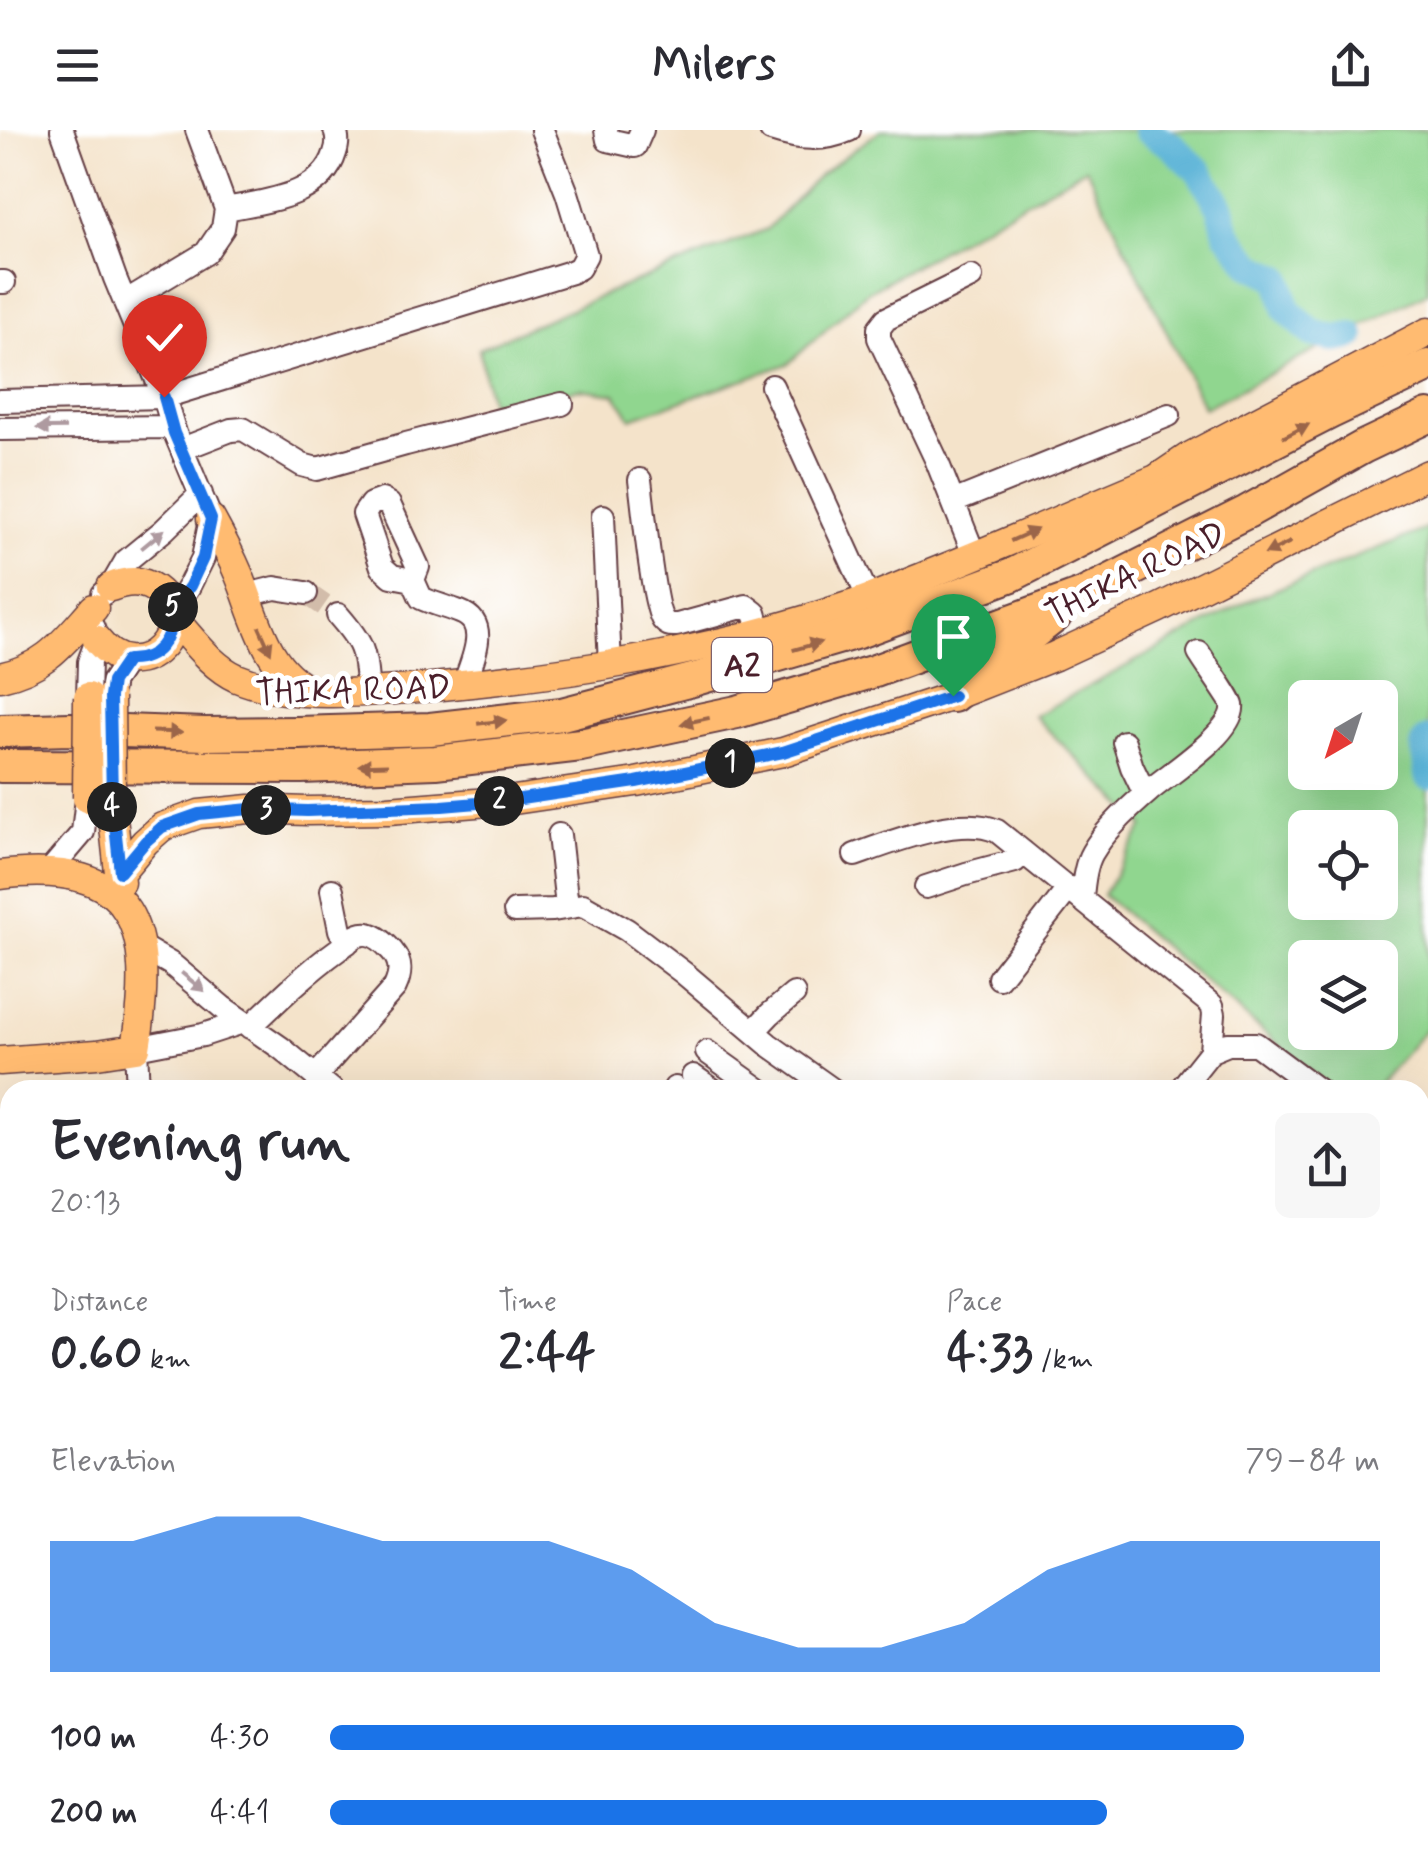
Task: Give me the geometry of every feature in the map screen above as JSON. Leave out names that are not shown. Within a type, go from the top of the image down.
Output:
[{"type":"highway","name":"THIKA ROAD","points":[[0,731],[204,734],[430,729],[562,714],[858,632],[1012,574],[1428,366]]},
{"type":"highway","name":"THIKA ROAD","points":[[0,766],[362,766],[436,762],[581,745],[737,712],[875,672],[1082,595],[1428,416]]},
{"type":"highway","points":[[1156,479],[1244,457]]},
{"type":"highway","points":[[953,696],[1082,595]]},
{"type":"main road","name":"THIKA ROAD","points":[[102,598],[122,582],[146,584],[156,590],[208,656],[232,676],[265,688],[315,692],[368,692],[516,680],[710,646],[868,599],[1156,479],[1187,458],[1428,332]]},
{"type":"main road","name":"THIKA ROAD","points":[[120,885],[145,842],[162,827],[199,814],[514,800],[636,782],[783,752],[953,696],[1055,656],[1428,474]]},
{"type":"main road","points":[[206,506],[275,660],[293,682],[315,692]]},
{"type":"main road","points":[[0,677],[16,674],[46,659],[102,598]]},
{"type":"main road","points":[[97,640],[115,657],[137,660],[156,653],[168,636],[171,613]]},
{"type":"main road","points":[[0,1061],[136,1048],[142,999],[140,946],[99,798],[99,697]]},
{"type":"main road","points":[[0,876],[50,872],[80,876],[102,885],[120,885]]},
{"type":"street","points":[[62,130],[99,236],[206,506],[203,558],[171,613]]},
{"type":"street","points":[[125,302],[206,253],[223,228],[226,209],[196,130]]},
{"type":"street","points":[[226,209],[287,196],[308,186],[334,158],[338,139],[335,130]]},
{"type":"street","points":[[0,401],[164,397],[562,277],[578,268],[586,255],[542,130]]},
{"type":"street","points":[[606,130],[608,140],[635,146],[642,130]]},
{"type":"street","points":[[771,130],[794,138],[818,139],[849,130]]},
{"type":"street","points":[[971,277],[886,318],[879,328],[880,346],[936,459],[975,557]]},
{"type":"street","points":[[772,386],[868,599]]},
{"type":"street","points":[[94,398],[96,427]]},
{"type":"street","points":[[182,449],[242,429],[317,469],[562,404]]},
{"type":"street","points":[[953,502],[1170,415]]},
{"type":"street","points":[[0,429],[172,426]]},
{"type":"street","points":[[640,480],[652,575],[664,622],[677,625],[746,606],[756,613],[760,632]]},
{"type":"street","points":[[99,697],[89,662],[97,640],[92,624],[102,598],[126,561],[164,530],[206,506]]},
{"type":"street","points":[[603,516],[610,665]]},
{"type":"street","points":[[412,580],[421,598],[465,613],[475,621],[479,635],[464,685]]},
{"type":"street","points":[[247,595],[274,588],[306,593]]},
{"type":"street","points":[[338,615],[364,651],[368,692]]},
{"type":"street","points":[[999,978],[1076,893],[1092,853],[1117,822],[1222,728],[1232,708],[1231,700],[1199,653]]},
{"type":"street","points":[[99,697],[127,660]]},
{"type":"street","points":[[1124,742],[1145,794]]},
{"type":"street","points":[[50,872],[83,832],[99,798]]},
{"type":"street","points":[[855,854],[944,828],[973,826],[996,831],[1212,1004],[1211,1051]]},
{"type":"street","points":[[560,835],[566,906]]},
{"type":"street","points":[[926,888],[1015,861],[1023,852]]},
{"type":"street","points":[[332,890],[340,930],[348,943]]},
{"type":"street","points":[[516,910],[583,905],[627,930],[818,1080]]},
{"type":"street","points":[[138,1080],[136,1048],[247,1024],[358,935],[369,934],[381,939],[396,955],[400,977],[326,1080]]},
{"type":"street","points":[[140,946],[171,964],[320,1080]]},
{"type":"street","points":[[754,1031],[794,994]]},
{"type":"street","points":[[1188,1080],[1211,1051],[1228,1044],[1256,1044],[1305,1080]]},
{"type":"street","points":[[707,1052],[748,1080]]},
{"type":"street","points":[[770,1080],[788,1059]]},
{"type":"green space","points":[[881,130],[1428,130],[1428,292],[1204,408],[1086,168],[866,293],[788,364],[631,418],[615,394],[580,389],[490,403],[479,349],[767,229],[818,176]]},
{"type":"green space","points":[[1428,528],[1428,1027],[1382,1080],[1320,1080],[1103,895],[1144,826],[1034,716],[1245,602]]},
{"type":"waterway","points":[[1147,130],[1171,145],[1199,171],[1221,208],[1227,233],[1252,265],[1279,278],[1287,310],[1312,333],[1336,339],[1352,336]]},
{"type":"waterway","points":[[1428,740],[1424,744],[1428,776]]},
{"type":"tunnel","points":[[306,593],[338,615]]},
{"type":"route","points":[[164,397],[174,433],[211,519],[203,558],[190,586],[170,610],[171,627],[163,645],[147,658],[127,660],[112,682],[112,798],[120,872],[162,827],[199,814],[250,809],[388,810],[514,800],[636,782],[783,752],[953,696]]}]
